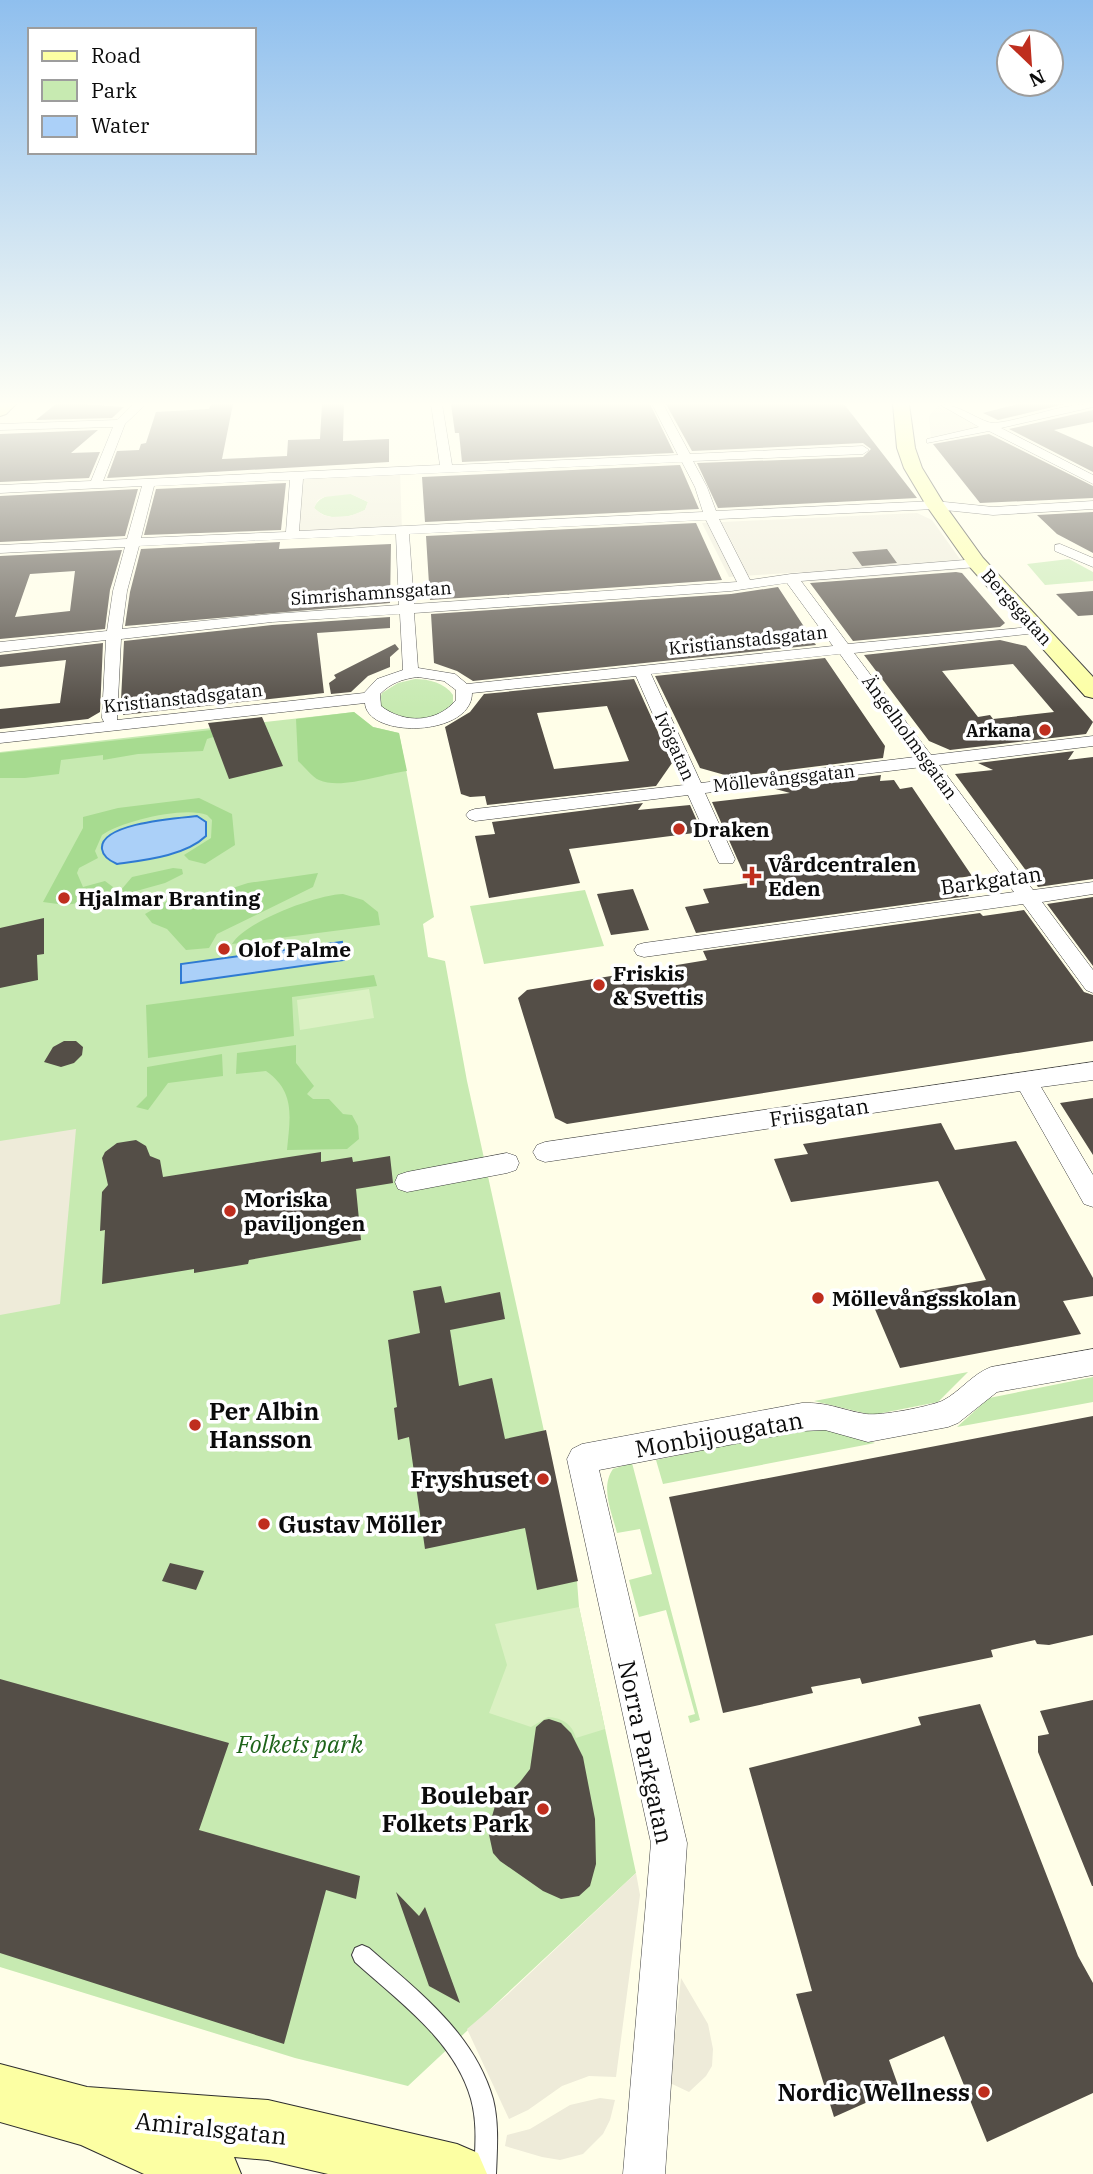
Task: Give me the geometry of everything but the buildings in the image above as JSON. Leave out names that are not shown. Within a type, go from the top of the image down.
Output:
[{"type":"street","points":[[110,718],[114,634],[120,591],[143,505]]},
{"type":"street","points":[[292,536],[295,505]]},
{"type":"street","points":[[708,505],[745,583]]},
{"type":"street","points":[[0,549],[927,505]]},
{"type":"street","name":"Bergsgatan","points":[[935,505],[977,564],[1093,691]]},
{"type":"street","points":[[939,505],[993,511],[1085,505]]},
{"type":"street","points":[[961,505],[977,527]]},
{"type":"street","points":[[402,532],[411,673]]},
{"type":"street","points":[[1059,548],[1093,563]]},
{"type":"street","name":"Simrishamnsgatan","points":[[0,647],[272,618],[718,588],[791,578],[977,564]]},
{"type":"street","name":"Ängelholmsgatan","points":[[791,578],[1093,985]]},
{"type":"street","name":"Kristianstadsgatan","points":[[464,689],[1036,629]]},
{"type":"street","name":"Ivögatan","points":[[642,671],[726,859]]},
{"type":"street","points":[[411,673],[443,675],[464,689],[464,701],[454,713],[425,723],[403,723],[385,718],[373,708],[371,697],[384,681],[411,673]]},
{"type":"street","name":"Kristianstadsgatan","points":[[0,738],[371,697]]},
{"type":"street","name":"Möllevångsgatan","points":[[475,815],[1093,741]]},
{"type":"street","name":"Barkgatan","points":[[644,950],[1093,888]]},
{"type":"street","name":"Friisgatan","points":[[545,1152],[1093,1071]]},
{"type":"street","points":[[1026,1081],[1093,1197]]},
{"type":"street","points":[[407,1182],[507,1163]]},
{"type":"street","name":"Monbijougatan","points":[[582,1459],[802,1417],[825,1416],[868,1428],[889,1426],[948,1413],[991,1380],[1093,1362]]},
{"type":"street","name":"Norra Parkgatan","points":[[582,1459],[669,1843],[643,2174]]},
{"type":"street","name":"Amiralsgatan","points":[[0,2092],[87,2117],[211,2174]]},
{"type":"street","name":"Amiralsgatan","points":[[87,2117],[268,2130],[457,2174]]},
{"type":"lane","points":[[362,1955],[455,2041],[477,2080],[486,2124],[485,2174]]},
{"type":"green space","points":[[315,505],[367,505],[365,510],[339,517],[325,515],[314,508]]},
{"type":"green space","points":[[1069,559],[1093,572],[1093,581],[1045,585],[1027,564]]},
{"type":"green space","points":[[415,679],[446,687],[453,695],[453,703],[436,716],[419,719],[400,716],[381,708],[379,702],[382,693],[398,683]]},
{"type":"green space","name":"Folkets park","points":[[354,712],[373,727],[399,733],[434,917],[423,924],[428,957],[445,961],[467,1081],[577,1581],[579,1607],[636,1873],[408,2086],[295,2058],[0,1967],[0,752]]},
{"type":"green space","points":[[354,712],[373,727],[399,733],[407,771],[350,782],[328,783],[316,779],[298,761],[296,719]]},
{"type":"green space","points":[[248,726],[207,739],[203,751],[138,754],[103,760],[103,755],[61,760],[59,774],[0,778],[0,753]]},
{"type":"green space","points":[[199,798],[232,814],[235,845],[205,864],[189,860],[184,855],[211,838],[212,820],[207,815],[184,812],[138,820],[102,835],[95,851],[98,858],[79,868],[77,873],[83,887],[105,881],[113,887],[105,899],[65,905],[43,902],[83,828],[83,817],[118,808]]},
{"type":"green space","points":[[173,868],[182,869],[183,874],[165,883],[115,897],[132,877]]},
{"type":"green space","points":[[318,873],[313,887],[217,934],[209,948],[186,950],[167,929],[152,923],[145,914],[176,896],[214,894],[248,883]]},
{"type":"green space","points":[[585,890],[604,946],[484,964],[470,906]]},
{"type":"green space","points":[[343,894],[363,900],[378,912],[380,925],[232,944],[240,935],[266,918],[316,899]]},
{"type":"green space","points":[[374,975],[377,986],[292,997],[294,1036],[148,1058],[146,1005]]},
{"type":"green space","points":[[369,989],[374,1018],[300,1030],[297,1000]]},
{"type":"green space","points":[[296,1045],[296,1063],[314,1086],[307,1094],[313,1099],[329,1099],[343,1114],[352,1115],[358,1126],[359,1139],[347,1149],[287,1150],[289,1106],[287,1097],[276,1079],[266,1071],[236,1074],[237,1053]]},
{"type":"green space","points":[[222,1054],[223,1076],[168,1083],[148,1110],[136,1107],[147,1096],[147,1067]]},
{"type":"green space","points":[[968,1372],[938,1402],[872,1415],[814,1401]]},
{"type":"green space","points":[[1093,1377],[1093,1402],[957,1427],[989,1398]]},
{"type":"green space","points":[[803,1429],[823,1429],[875,1443],[663,1484],[656,1460]]},
{"type":"green space","points":[[632,1463],[700,1720],[690,1723],[688,1716],[695,1714],[666,1610],[639,1617],[629,1580],[652,1574],[640,1529],[617,1533],[610,1509],[607,1492],[609,1476],[613,1469]]},
{"type":"green space","points":[[579,1607],[605,1729],[576,1738],[569,1725],[557,1719],[548,1717],[531,1727],[489,1713],[507,1665],[495,1624]]},
{"type":"shaded area","points":[[295,505],[315,505],[314,508],[323,515],[331,517],[350,516],[365,510],[367,505],[401,505],[402,532],[292,536]]},
{"type":"shaded area","points":[[917,513],[932,520],[967,569],[810,582],[802,572],[729,577],[702,523]]},
{"type":"shaded area","points":[[76,1129],[60,1304],[0,1315],[0,1141]]},
{"type":"shaded area","points":[[636,1873],[640,1895],[616,2077],[589,2076],[562,2086],[528,2110],[509,2119],[467,2029],[507,1995]]},
{"type":"shaded area","points":[[681,1978],[708,2024],[713,2049],[712,2066],[706,2076],[689,2092],[670,2083]]},
{"type":"shaded area","points":[[600,2098],[615,2100],[610,2120],[603,2134],[583,2154],[560,2160],[505,2146],[507,2135],[530,2129],[570,2105]]},
{"type":"water","points":[[197,816],[206,822],[206,836],[176,853],[117,864],[103,852],[104,840],[126,828],[158,820]]},
{"type":"water","points":[[342,942],[344,960],[181,983],[181,964]]},
{"type":"place","name":"Arkana","points":[[1045,730]]},
{"type":"place","name":"Draken","points":[[679,829]]},
{"type":"place","name":"Vårdcentralen Eden","points":[[752,876]]},
{"type":"place","name":"Hjalmar Branting","points":[[64,898]]},
{"type":"place","name":"Olof Palme","points":[[224,949]]},
{"type":"place","name":"Friskis & Svettis","points":[[599,985]]},
{"type":"place","name":"Moriska paviljongen","points":[[230,1211]]},
{"type":"place","name":"Möllevångsskolan","points":[[818,1298]]},
{"type":"place","name":"Per Albin Hansson","points":[[195,1425]]},
{"type":"place","name":"Fryshuset","points":[[543,1479]]},
{"type":"place","name":"Gustav Möller","points":[[264,1524]]},
{"type":"place","name":"Boulebar Folkets Park","points":[[543,1809]]},
{"type":"place","name":"Nordic Wellness","points":[[984,2092]]}]
